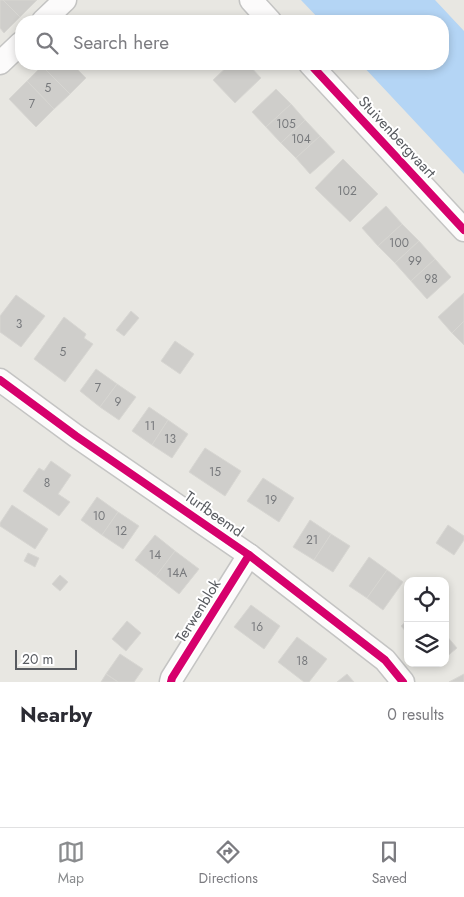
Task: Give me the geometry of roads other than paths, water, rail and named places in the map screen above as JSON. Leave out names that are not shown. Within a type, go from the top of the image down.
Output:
[{"type":"street","points":[[50,15],[65,0]]},
{"type":"street","points":[[251,0],[265,15]]},
{"type":"street","points":[[0,64],[15,49]]},
{"type":"street","name":"Stuivenbergvaart","points":[[316,70],[464,230]]},
{"type":"street","name":"Turfbeemd","points":[[0,380],[76,436],[249,555],[385,660],[403,682]]},
{"type":"street","name":"Terwenblok","points":[[171,682],[249,555]]},
{"type":"water","points":[[301,0],[435,0],[464,31],[464,174],[367,70],[449,70],[449,15],[315,15]]}]
